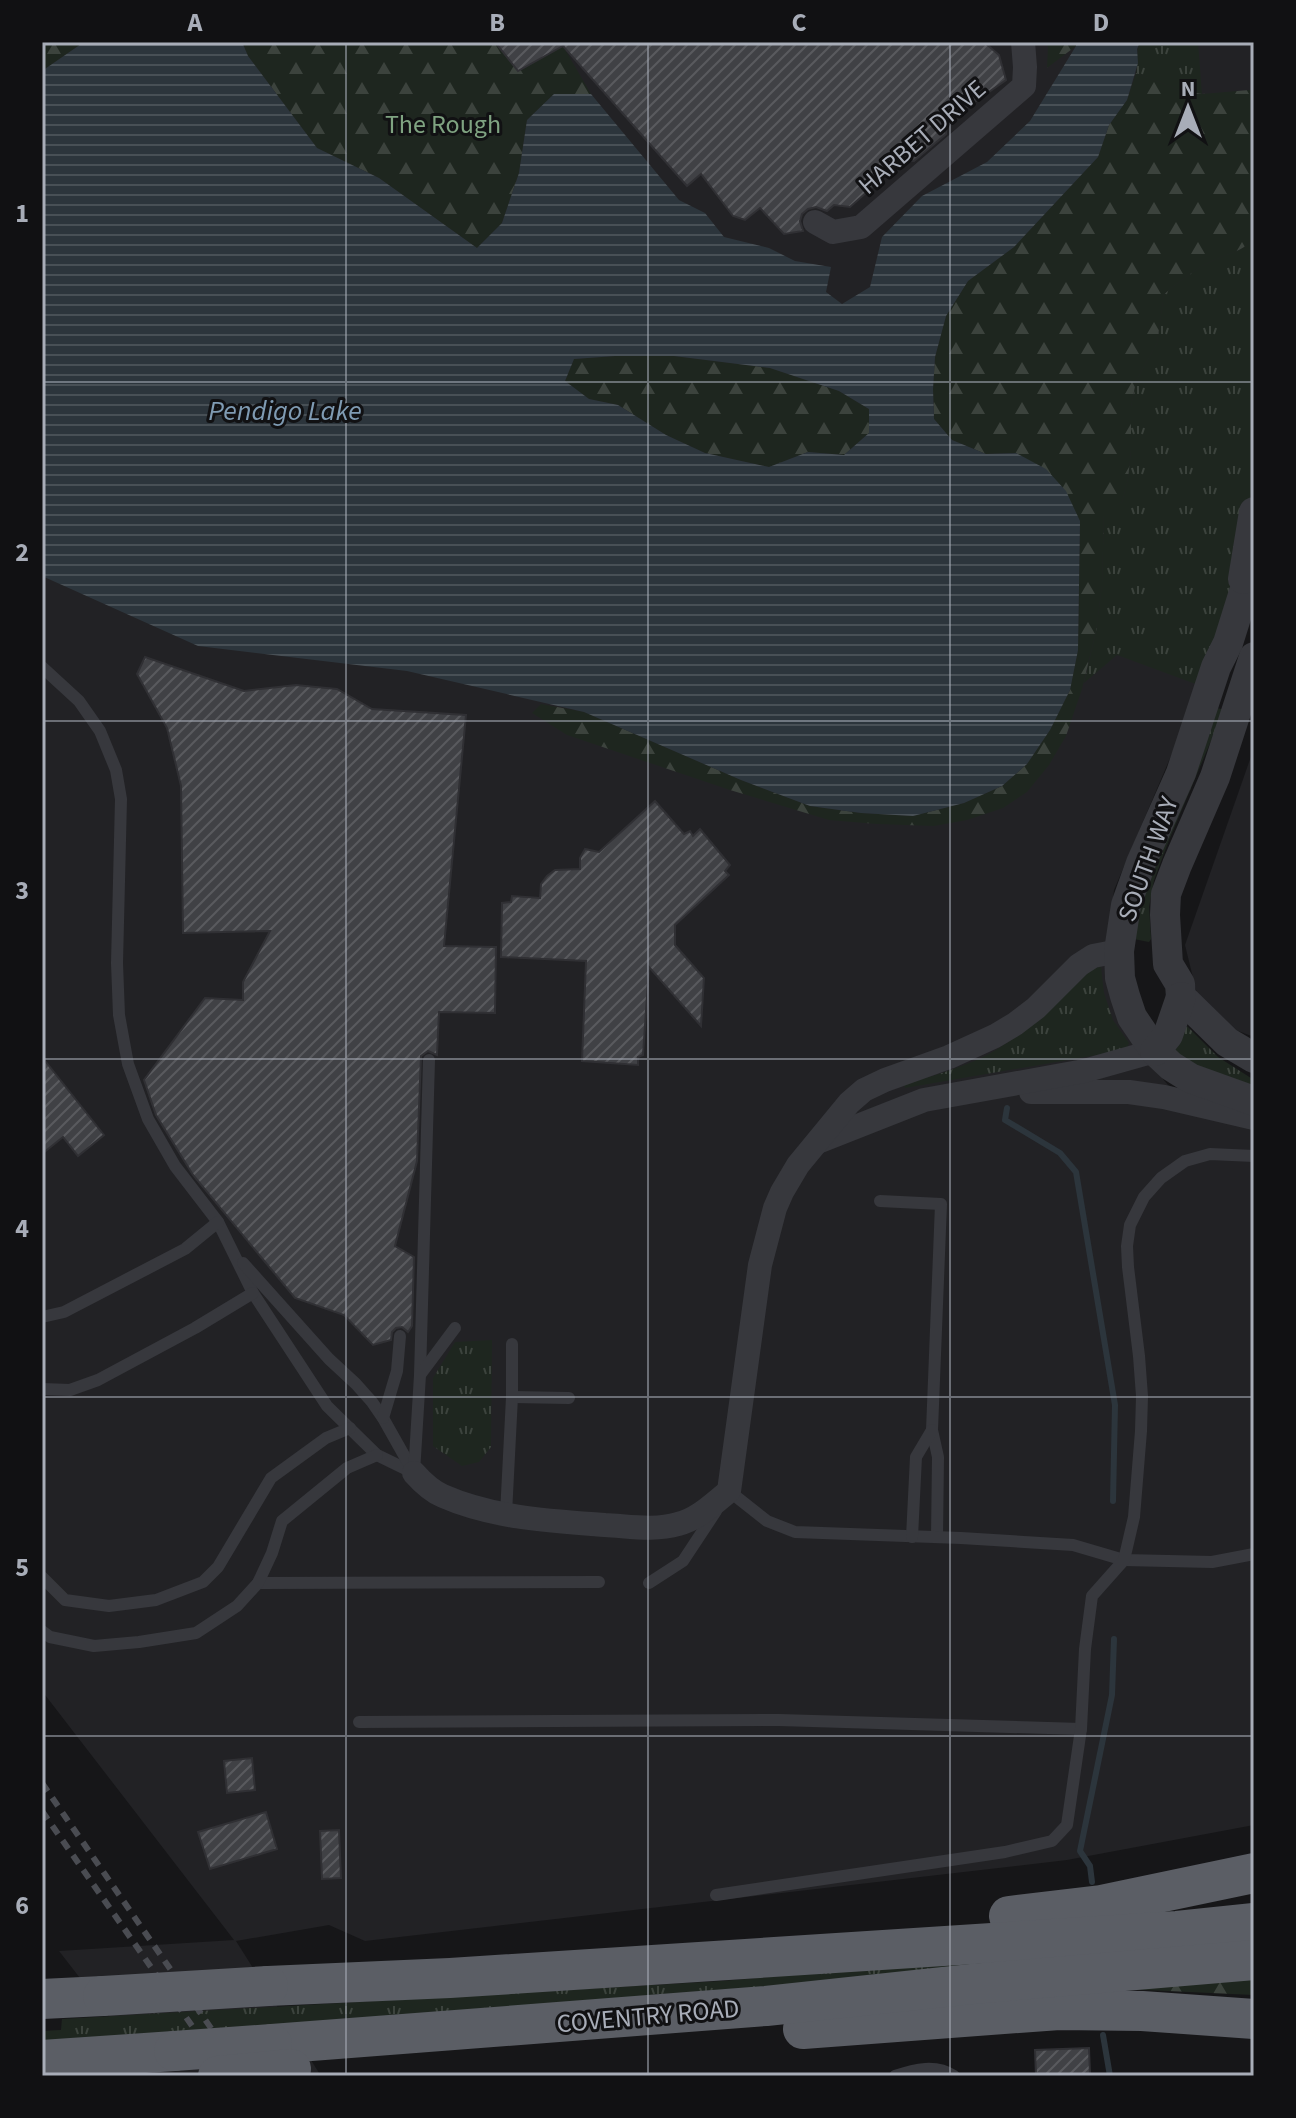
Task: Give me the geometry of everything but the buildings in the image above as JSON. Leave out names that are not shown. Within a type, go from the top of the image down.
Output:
[{"type":"highway","points":[[782,1956],[866,1931],[1101,1905],[1254,1873]]},
{"type":"highway","name":"COVENTRY ROAD","points":[[42,1999],[450,1978],[1177,1931],[1254,1923]]},
{"type":"highway","name":"COVENTRY ROAD","points":[[42,2060],[174,2051],[282,2057],[972,1984],[1254,1960]]},
{"type":"highway","points":[[766,2006],[943,2003],[1123,1994],[1254,2000]]},
{"type":"highway","points":[[218,2076],[282,2057],[1059,2010],[1142,2011],[1254,2019]]},
{"type":"highway","points":[[42,2071],[87,2057]]},
{"type":"street","name":"HARBET DRIVE","points":[[815,222],[833,232],[861,227],[1024,86],[1023,42]]},
{"type":"street","points":[[1241,597],[1254,512]]},
{"type":"street","name":"SOUTH WAY","points":[[1254,560],[1228,643],[1241,675],[1215,777],[1166,894],[1165,915],[1168,964],[1180,984],[1181,997],[1227,1042],[1254,1058]]},
{"type":"street","name":"SOUTH WAY","points":[[1241,675],[1181,773],[1141,863],[1126,905],[1119,951],[1120,978],[1132,1017],[1155,1051],[1190,1078],[1254,1101]]},
{"type":"street","points":[[414,1473],[444,1496],[506,1514],[632,1527],[669,1526],[696,1517],[729,1491],[760,1265],[769,1224],[782,1192],[798,1165],[849,1103],[864,1090],[885,1080],[949,1057],[1015,1024],[1036,1008],[1079,965],[1093,956],[1119,951],[1138,953],[1168,964]]},
{"type":"street","points":[[818,1142],[924,1100],[1084,1071],[1155,1051],[1168,1035],[1181,997]]},
{"type":"street","points":[[958,1094],[1129,1092],[1186,1101],[1254,1118]]},
{"type":"lane","points":[[42,667],[79,701],[100,731],[116,770],[121,799],[117,963],[119,1015],[128,1064],[148,1119],[175,1166],[218,1222],[253,1293],[327,1406],[377,1455],[414,1473]]},
{"type":"lane","points":[[414,1473],[420,1375],[429,1060]]},
{"type":"lane","points":[[716,1895],[1005,1852],[1052,1841],[1067,1825],[1081,1729],[1085,1649],[1092,1596],[1124,1560],[1134,1517],[1142,1396],[1128,1267],[1130,1225],[1144,1197],[1161,1178],[1185,1161],[1210,1154],[1254,1156]]},
{"type":"lane","points":[[880,1201],[941,1204],[932,1430],[938,1457],[937,1537]]},
{"type":"lane","points":[[42,1317],[64,1312],[185,1249],[218,1222]]},
{"type":"lane","points":[[233,1252],[329,1359],[356,1384],[383,1418],[414,1473]]},
{"type":"lane","points":[[42,1389],[70,1390],[98,1380],[253,1293]]},
{"type":"lane","points":[[420,1375],[455,1328]]},
{"type":"lane","points":[[383,1418],[397,1371],[400,1336]]},
{"type":"lane","points":[[506,1514],[512,1344]]},
{"type":"lane","points":[[512,1397],[569,1398]]},
{"type":"lane","points":[[42,1577],[65,1600],[109,1606],[156,1600],[203,1582],[218,1567],[271,1478],[326,1438],[350,1428]]},
{"type":"lane","points":[[912,1537],[916,1457],[932,1430]]},
{"type":"lane","points":[[42,1631],[50,1637],[94,1646],[196,1633],[237,1606],[258,1583],[282,1521],[347,1468],[377,1455]]},
{"type":"lane","points":[[649,1583],[683,1561],[729,1491],[767,1521],[795,1532],[1073,1545],[1124,1560],[1212,1562],[1254,1554]]},
{"type":"lane","points":[[258,1583],[599,1582]]},
{"type":"lane","points":[[359,1722],[779,1720],[1081,1729]]},
{"type":"lane","points":[[895,2076],[915,2069],[948,2072],[954,2076]]},
{"type":"shaded area","points":[[42,42],[1254,42],[1254,472],[1213,657],[1114,890],[1105,971],[1127,1036],[1168,1085],[1254,1122],[1254,1825],[1067,1860],[365,1941],[329,1925],[236,1941],[321,2076],[156,2076],[59,1951],[234,1940],[42,1691]]},
{"type":"shaded area","points":[[1254,748],[1254,1037],[1225,1026],[1197,994],[1185,945]]},
{"type":"green space","points":[[42,42],[84,42],[42,71]]},
{"type":"green space","name":"The Rough","points":[[242,42],[495,42],[518,71],[563,46],[591,94],[554,94],[527,120],[519,173],[502,223],[477,248],[379,178],[317,148],[248,56]]},
{"type":"green space","points":[[1045,42],[1076,42],[1076,46],[1047,68],[1048,47]]},
{"type":"green space","points":[[1140,42],[1198,42],[1202,94],[1179,90],[1136,73]]},
{"type":"green space","points":[[1136,73],[1179,90],[1202,94],[1254,91],[1254,238],[1240,249],[1201,267],[1164,294],[1157,343],[1136,381],[1131,407],[1128,479],[1122,502],[1104,512],[1102,585],[1096,631],[1082,689],[1066,736],[1049,765],[1027,792],[1003,808],[967,820],[934,826],[829,820],[567,735],[532,713],[541,704],[584,712],[741,780],[810,806],[861,813],[913,816],[964,803],[1002,786],[1027,764],[1050,730],[1070,690],[1078,649],[1080,521],[1016,453],[986,454],[952,440],[934,419],[935,357],[946,316],[968,281],[1014,247],[1098,157],[1109,125],[1127,100]]},
{"type":"green space","points":[[1254,238],[1254,472],[1245,535],[1213,657],[1201,686],[1117,655],[1084,683],[1096,631],[1102,585],[1104,511],[1122,502],[1128,479],[1131,407],[1136,381],[1157,343],[1164,294],[1201,267],[1240,249]]},
{"type":"green space","points":[[674,356],[770,368],[839,391],[869,409],[869,433],[844,455],[808,452],[769,467],[705,453],[666,435],[618,405],[589,399],[565,381],[574,359]]},
{"type":"green space","points":[[1214,707],[1224,710],[1154,880],[1149,907],[1151,939],[1149,942],[1129,938]]},
{"type":"green space","points":[[1101,967],[1104,993],[1113,1020],[1129,1043],[1126,1050],[905,1088],[904,1085],[967,1064],[1002,1046],[1043,1015],[1093,968]]},
{"type":"green space","points":[[1187,1026],[1218,1057],[1254,1080],[1254,1092],[1207,1075],[1171,1051]]},
{"type":"green space","points":[[492,1340],[491,1447],[479,1462],[462,1466],[433,1446],[433,1378],[455,1342]]},
{"type":"green space","points":[[1254,1948],[42,2043],[42,2031],[61,2030],[62,2019],[722,1981],[910,1965]]},
{"type":"green space","points":[[1254,1977],[1254,1995],[1103,1988]]},
{"type":"water","name":"Pendigo Lake","points":[[84,42],[242,42],[248,56],[317,148],[379,178],[477,248],[502,223],[519,173],[527,120],[554,94],[591,94],[679,200],[705,213],[724,237],[769,248],[795,261],[831,267],[826,292],[842,304],[870,287],[882,237],[922,196],[987,162],[1030,121],[1076,42],[1140,42],[1138,63],[1127,100],[1109,125],[1098,157],[1014,247],[968,281],[946,316],[935,357],[934,419],[952,440],[986,454],[1016,453],[1046,469],[1066,491],[1080,521],[1078,650],[1070,690],[1050,730],[1027,764],[1002,786],[964,803],[913,816],[810,806],[741,780],[584,712],[407,671],[198,646],[42,576],[42,71]],"holes":[[[674,356],[770,368],[839,391],[869,409],[869,433],[844,455],[808,452],[769,467],[705,453],[666,435],[618,405],[589,399],[565,381],[574,359]]]},
{"type":"waterway","points":[[1007,1108],[1005,1120],[1060,1153],[1076,1172],[1115,1405],[1113,1501]]},
{"type":"waterway","points":[[1092,1882],[1090,1866],[1080,1851],[1112,1695],[1114,1639]]},
{"type":"waterway","points":[[1103,2035],[1110,2076]]},
{"type":"railway","points":[[42,1783],[244,2076]]},
{"type":"railway","points":[[42,1811],[227,2076]]}]
